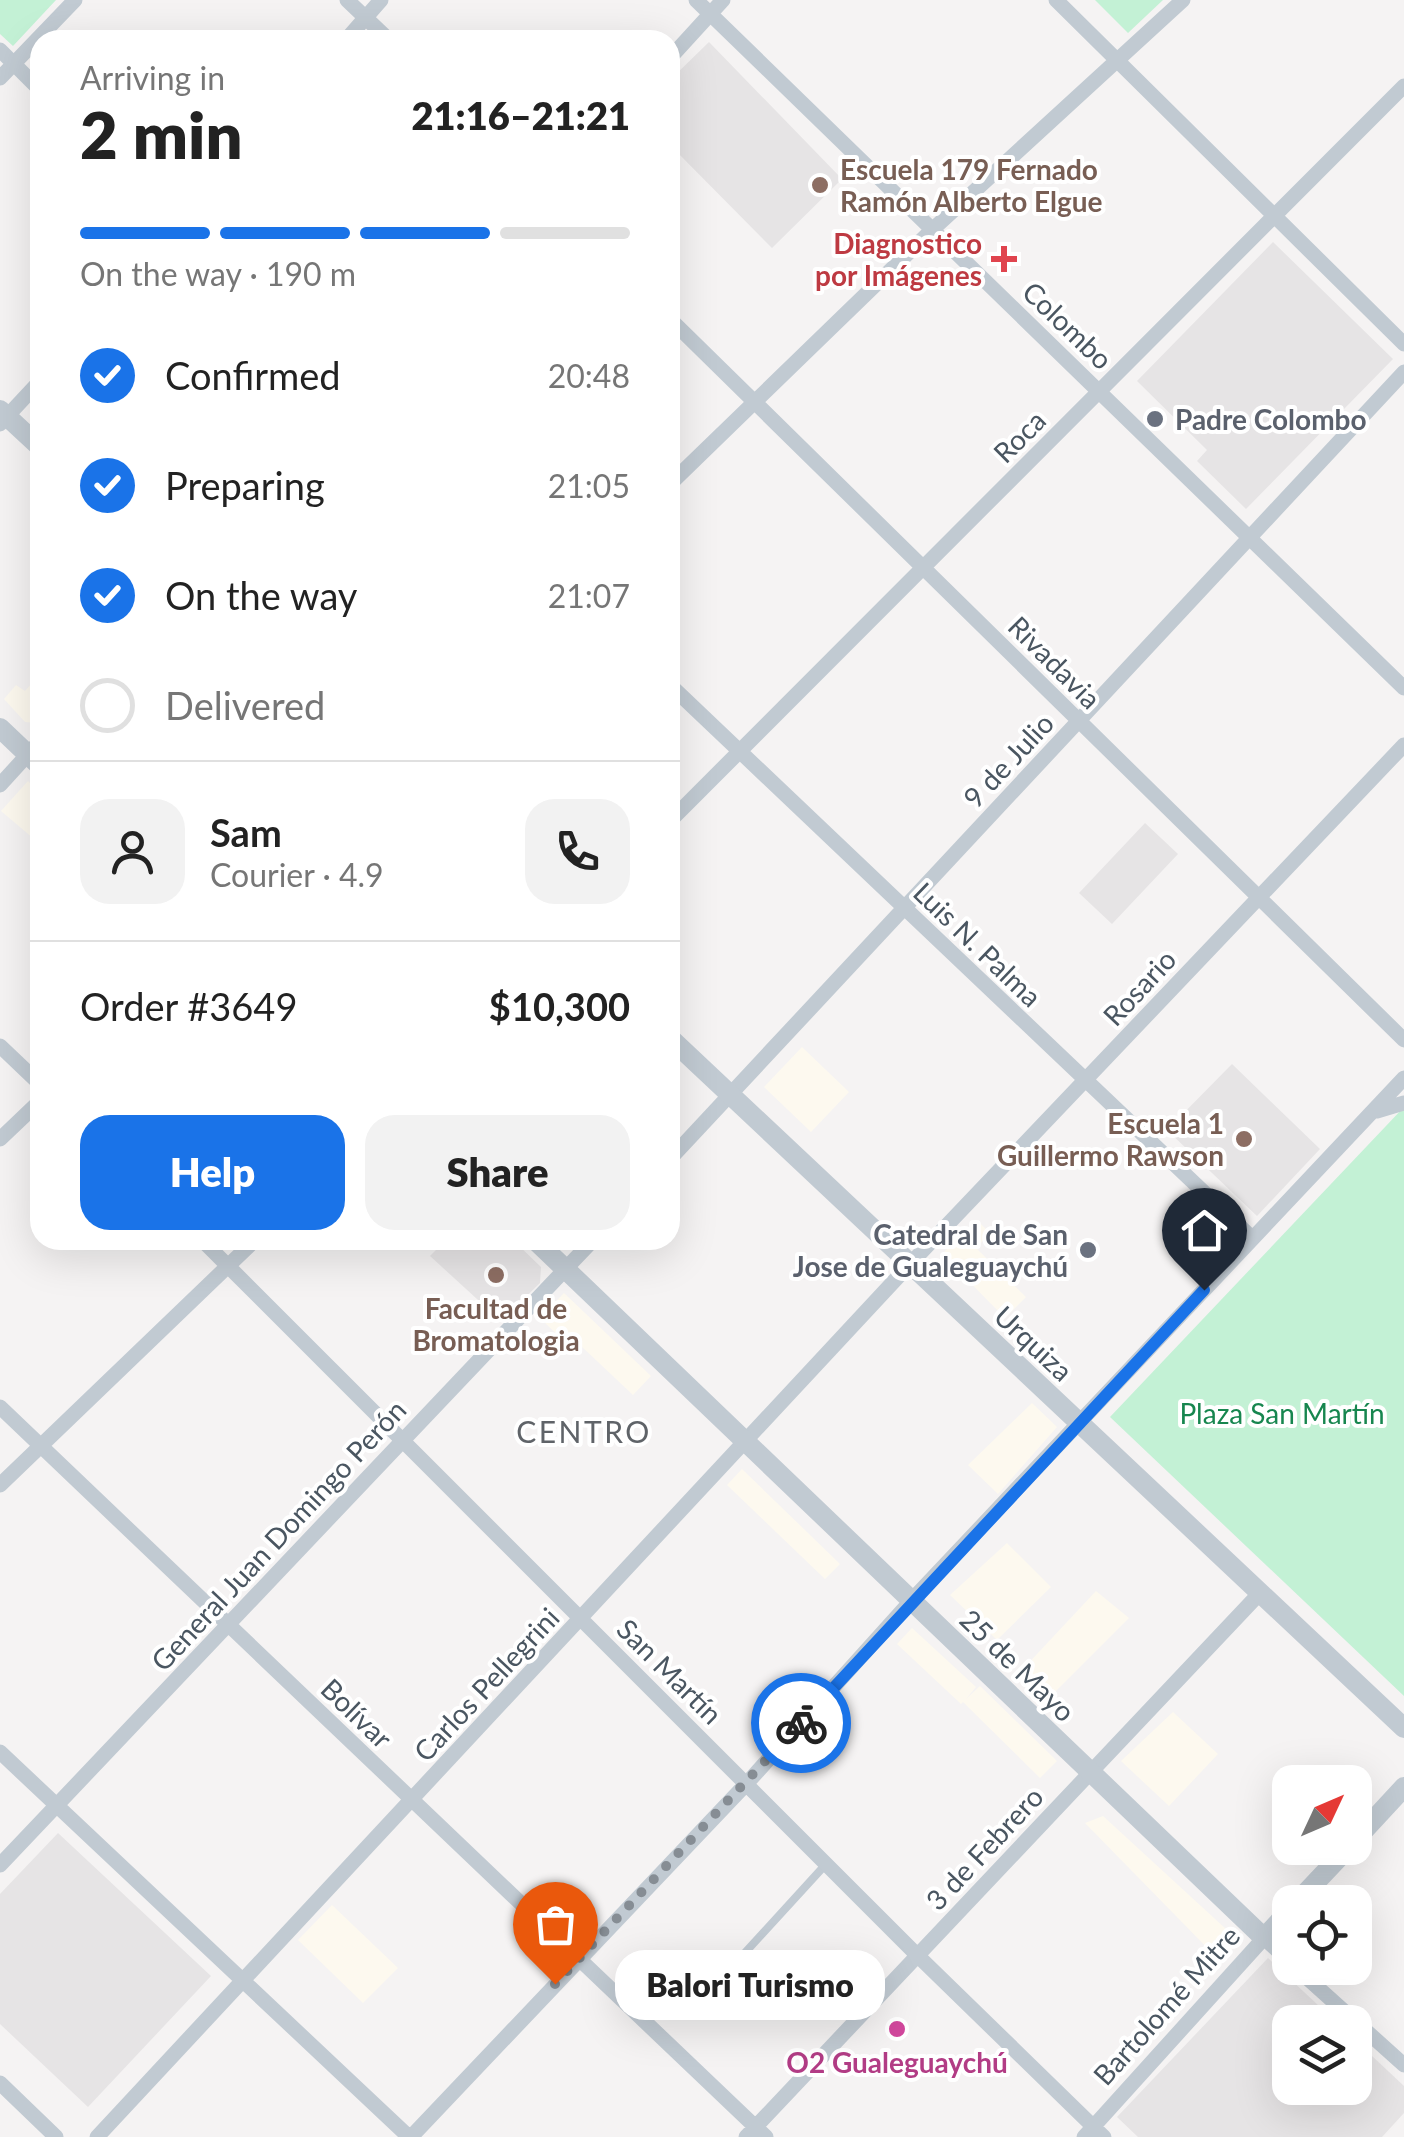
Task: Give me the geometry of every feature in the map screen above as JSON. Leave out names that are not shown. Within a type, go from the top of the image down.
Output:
[{"type":"street","points":[[46,30],[75,0]]},
{"type":"street","points":[[347,0],[379,30]]},
{"type":"street","points":[[355,30],[382,0]]},
{"type":"street","name":"Colombo","points":[[696,0],[1404,688]]},
{"type":"street","points":[[680,47],[723,0]]},
{"type":"street","points":[[1056,0],[1404,344]]},
{"type":"street","points":[[680,474],[932,230],[1183,0]]},
{"type":"street","points":[[0,78],[30,47]]},
{"type":"street","points":[[0,50],[30,80]]},
{"type":"street","name":"Roca","points":[[680,811],[1404,86]]},
{"type":"street","name":"Rivadavia","points":[[680,328],[1404,1040]]},
{"type":"street","name":"9 de Julio","points":[[730,1095],[1404,372]]},
{"type":"street","points":[[30,390],[2,417],[30,439]]},
{"type":"street","name":"Luis N. Palma","points":[[680,695],[1252,1238]]},
{"type":"street","points":[[0,728],[30,750]]},
{"type":"street","name":"Rosario","points":[[910,1264],[1404,744]]},
{"type":"street","points":[[0,784],[30,759]]},
{"type":"street","points":[[0,1046],[30,1074]]},
{"type":"street","name":"Urquiza","points":[[680,1048],[1402,1724]]},
{"type":"street","points":[[0,1752],[410,2137],[748,1782],[1078,1422],[1404,1078]]},
{"type":"street","points":[[680,1148],[730,1095]]},
{"type":"street","points":[[1373,1112],[1404,1104]]},
{"type":"street","points":[[0,1139],[30,1110]]},
{"type":"street","name":"San Martín","points":[[212,1250],[748,1782],[1094,2134]]},
{"type":"street","points":[[0,1485],[246,1250]]},
{"type":"street","name":"25 de Mayo","points":[[546,1250],[1272,1945]]},
{"type":"street","name":"General Juan Domingo Perón","points":[[0,1865],[584,1250]]},
{"type":"street","name":"Carlos Pellegrini","points":[[97,2137],[910,1264]]},
{"type":"street","name":"Bolívar","points":[[0,1407],[579,1958],[756,2134]]},
{"type":"street","name":"3 de Febrero","points":[[756,2134],[917,1955],[1260,1593]]},
{"type":"street","points":[[1372,1822],[1404,1787]]},
{"type":"street","points":[[1313,1885],[1332,1865]]},
{"type":"street","name":"Bartolomé Mitre","points":[[1094,2134],[1272,1929]]},
{"type":"street","points":[[1315,1985],[1404,2065]]},
{"type":"street","points":[[0,2084],[56,2137]]},
{"type":"lane","points":[[688,2014],[827,1863]]},
{"type":"shaded area","points":[[709,42],[842,179],[772,248],[680,155],[680,70]]},
{"type":"shaded area","points":[[1273,242],[1393,359],[1246,509],[1197,461],[1207,450],[1137,381]]},
{"type":"shaded area","points":[[16,685],[25,691],[30,685],[30,722],[4,699]]},
{"type":"shaded area","points":[[28,781],[30,836],[1,811]]},
{"type":"shaded area","points":[[1145,823],[1178,854],[1112,924],[1079,893]]},
{"type":"shaded area","points":[[802,1047],[849,1092],[811,1132],[764,1087]]},
{"type":"shaded area","name":"Escuela 1 Guillermo Rawson","points":[[1232,1064],[1320,1149],[1257,1216],[1167,1130]]},
{"type":"shaded area","points":[[977,1220],[990,1233],[976,1248],[1026,1297],[1005,1318],[942,1254]]},
{"type":"shaded area","name":"Facultad de Bromatologia","points":[[436,1250],[523,1250],[541,1267],[540,1283],[501,1321],[430,1256]]},
{"type":"shaded area","points":[[564,1293],[651,1376],[633,1395],[580,1345],[574,1351],[540,1318]]},
{"type":"shaded area","points":[[1032,1403],[1057,1427],[998,1494],[968,1465]]},
{"type":"shaded area","points":[[742,1469],[840,1564],[825,1579],[727,1485]]},
{"type":"shaded area","points":[[1007,1543],[1051,1587],[997,1640],[950,1595]]},
{"type":"shaded area","points":[[1096,1591],[1129,1618],[1051,1696],[1023,1669]]},
{"type":"shaded area","points":[[912,1628],[976,1687],[966,1699],[980,1686],[1057,1761],[1040,1778],[897,1644]]},
{"type":"shaded area","points":[[1173,1712],[1218,1754],[1169,1806],[1121,1761]]},
{"type":"shaded area","points":[[1103,1816],[1239,1941],[1221,1962],[1085,1823]]},
{"type":"shaded area","points":[[58,1833],[211,1976],[88,2107],[0,2024],[0,1894]]},
{"type":"shaded area","points":[[332,1905],[398,1968],[363,2003],[298,1940]]},
{"type":"shaded area","points":[[1268,1958],[1272,1962],[1272,1985],[1297,1985],[1318,2005],[1272,2005],[1272,2105],[1372,2105],[1372,2056],[1404,2086],[1404,2113],[1382,2137],[1138,2137],[1117,2117]]},
{"type":"green space","points":[[0,0],[56,0],[13,46],[0,34]]},
{"type":"green space","points":[[1095,0],[1163,0],[1128,33]]},
{"type":"green space","name":"Plaza San Martín","points":[[1404,1107],[1404,1696],[1110,1417]]},
{"type":"way so far","points":[[555,1984],[801,1723]]},
{"type":"place","name":"Escuela 179 Fernado Ramón Alberto Elgue","points":[[820,185]]},
{"type":"place","name":"Diagnostico por Imágenes","points":[[1004,259]]},
{"type":"place","name":"Padre Colombo","points":[[1155,419]]},
{"type":"place","name":"Escuela 1 Guillermo Rawson","points":[[1244,1139]]},
{"type":"place","name":"Catedral de San Jose de Gualeguaychú","points":[[1088,1250]]},
{"type":"place","name":"Facultad de Bromatologia","points":[[496,1275]]},
{"type":"place","name":"Balori Turismo","points":[[555,1984]]},
{"type":"place","name":"O2 Gualeguaychú","points":[[897,2029]]},
{"type":"district","name":"CENTRO","points":[[584,1431]]},
{"type":"route","points":[[801,1723],[1204,1290]]}]
